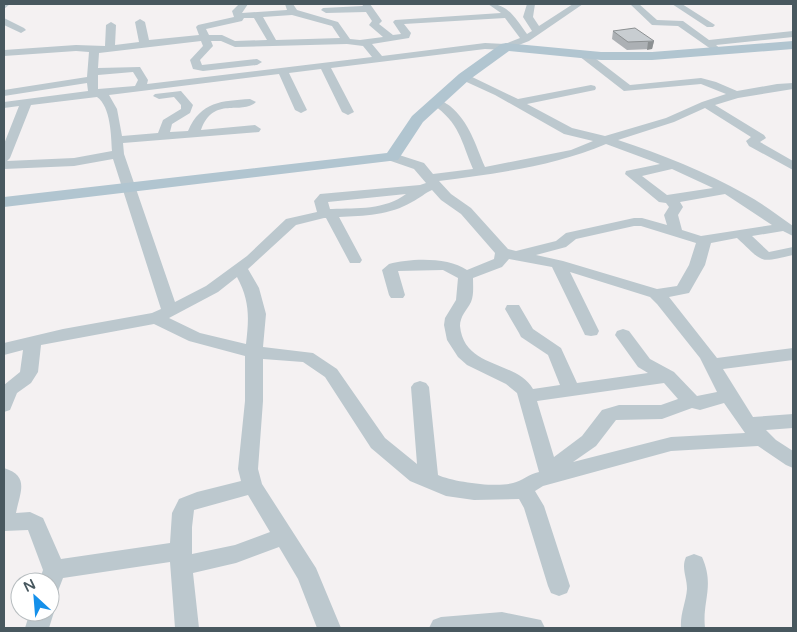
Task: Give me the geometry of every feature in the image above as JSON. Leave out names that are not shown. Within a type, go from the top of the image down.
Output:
[{"type":"main road","points":[[4,202],[392,157],[417,119],[464,77],[506,47],[583,54],[652,56],[793,45]]},
{"type":"street","points":[[244,4],[237,12],[239,19],[203,26],[207,48],[195,58],[197,67],[258,62]]},
{"type":"street","points":[[492,4],[507,14],[526,39]]},
{"type":"street","points":[[531,4],[528,17],[537,31]]},
{"type":"street","points":[[4,105],[485,46],[506,47],[526,39],[579,4]]},
{"type":"street","points":[[634,4],[654,23],[680,23],[718,51]]},
{"type":"street","points":[[676,4],[710,26]]},
{"type":"street","points":[[326,10],[368,6],[376,21],[374,25],[391,38]]},
{"type":"street","points":[[239,16],[291,8],[336,25],[347,41]]},
{"type":"street","points":[[257,14],[274,43]]},
{"type":"street","points":[[361,43],[407,35],[399,21],[507,14]]},
{"type":"street","points":[[4,21],[21,30]]},
{"type":"street","points":[[140,22],[144,42]]},
{"type":"street","points":[[110,49],[111,25]]},
{"type":"street","points":[[707,43],[793,34]]},
{"type":"street","points":[[4,53],[76,48],[110,49],[128,47],[144,42],[225,39],[232,44],[347,41],[366,44],[379,59]]},
{"type":"street","points":[[257,44],[256,54],[261,73]]},
{"type":"street","points":[[94,50],[93,90],[106,98],[110,104],[118,140],[118,154],[130,188],[163,314],[195,337],[254,352],[307,357],[331,373],[378,443],[417,475],[446,488],[474,492],[515,492],[537,480],[671,444],[762,439]]},
{"type":"street","points":[[583,54],[628,89],[701,81],[736,95]]},
{"type":"street","points":[[324,66],[348,112]]},
{"type":"street","points":[[4,93],[92,75],[136,69],[145,87],[153,96],[177,93],[187,105],[186,112],[167,122],[163,136]]},
{"type":"street","points":[[282,70],[301,110]]},
{"type":"street","points":[[464,77],[579,136],[606,140],[634,149],[741,196],[788,229]]},
{"type":"street","points":[[4,349],[163,314],[212,289],[240,268],[291,222],[327,214],[368,212],[384,208],[407,200],[428,184],[481,171],[574,153],[606,140],[670,120],[706,104],[736,95],[777,87],[793,86]]},
{"type":"street","points":[[516,103],[592,88]]},
{"type":"street","points":[[4,158],[27,102]]},
{"type":"street","points":[[194,134],[198,120],[211,108],[250,102]]},
{"type":"street","points":[[436,102],[446,108],[466,134],[474,158],[481,171]]},
{"type":"street","points":[[706,104],[760,138],[752,141],[753,143],[793,166]]},
{"type":"street","points":[[118,140],[255,129]]},
{"type":"street","points":[[4,165],[74,162],[118,154]]},
{"type":"street","points":[[392,157],[419,166],[428,184],[466,211],[509,254],[558,264],[656,294],[690,332],[748,424],[762,439],[793,460]]},
{"type":"street","points":[[670,166],[632,174],[661,198],[671,200],[727,190]]},
{"type":"street","points":[[671,200],[676,207],[671,215],[676,234]]},
{"type":"street","points":[[327,214],[355,260]]},
{"type":"street","points":[[466,276],[497,264],[509,254],[561,244],[570,236],[634,222],[642,222],[695,240],[788,229]]},
{"type":"street","points":[[741,234],[766,257],[793,251]]},
{"type":"street","points":[[656,294],[683,290],[698,265],[704,240]]},
{"type":"street","points":[[558,264],[591,331]]},
{"type":"street","points":[[397,295],[390,270],[394,266],[443,265],[454,268],[466,276]]},
{"type":"street","points":[[240,268],[252,288],[258,314],[254,352],[254,401],[248,469],[253,486],[308,575],[329,628]]},
{"type":"street","points":[[466,276],[464,300],[452,325],[455,340],[464,353],[473,361],[520,384],[528,396],[550,477]]},
{"type":"street","points":[[513,310],[527,333],[555,352],[571,390]]},
{"type":"street","points":[[623,335],[644,363],[668,376],[690,401]]},
{"type":"street","points":[[4,404],[8,390],[25,379],[29,372],[33,342]]},
{"type":"street","points":[[712,365],[793,354]]},
{"type":"street","points":[[528,396],[668,376]]},
{"type":"street","points":[[420,387],[428,480]]},
{"type":"street","points":[[550,477],[561,463],[589,441],[606,418],[613,413],[662,412],[690,401],[700,403],[729,394]]},
{"type":"street","points":[[748,424],[793,421]]},
{"type":"street","points":[[4,476],[12,482],[4,520],[30,521],[36,524],[50,572]]},
{"type":"street","points":[[187,628],[183,597],[183,511],[191,502],[253,486]]},
{"type":"street","points":[[523,488],[534,506],[558,586]]},
{"type":"street","points":[[60,576],[182,558],[236,554],[284,536]]},
{"type":"street","points":[[693,628],[692,617],[698,588],[694,564]]},
{"type":"street","points":[[441,628],[502,623],[533,628]]},
{"type":"building","points":[[635,28],[654,41],[628,42],[613,31]]}]
